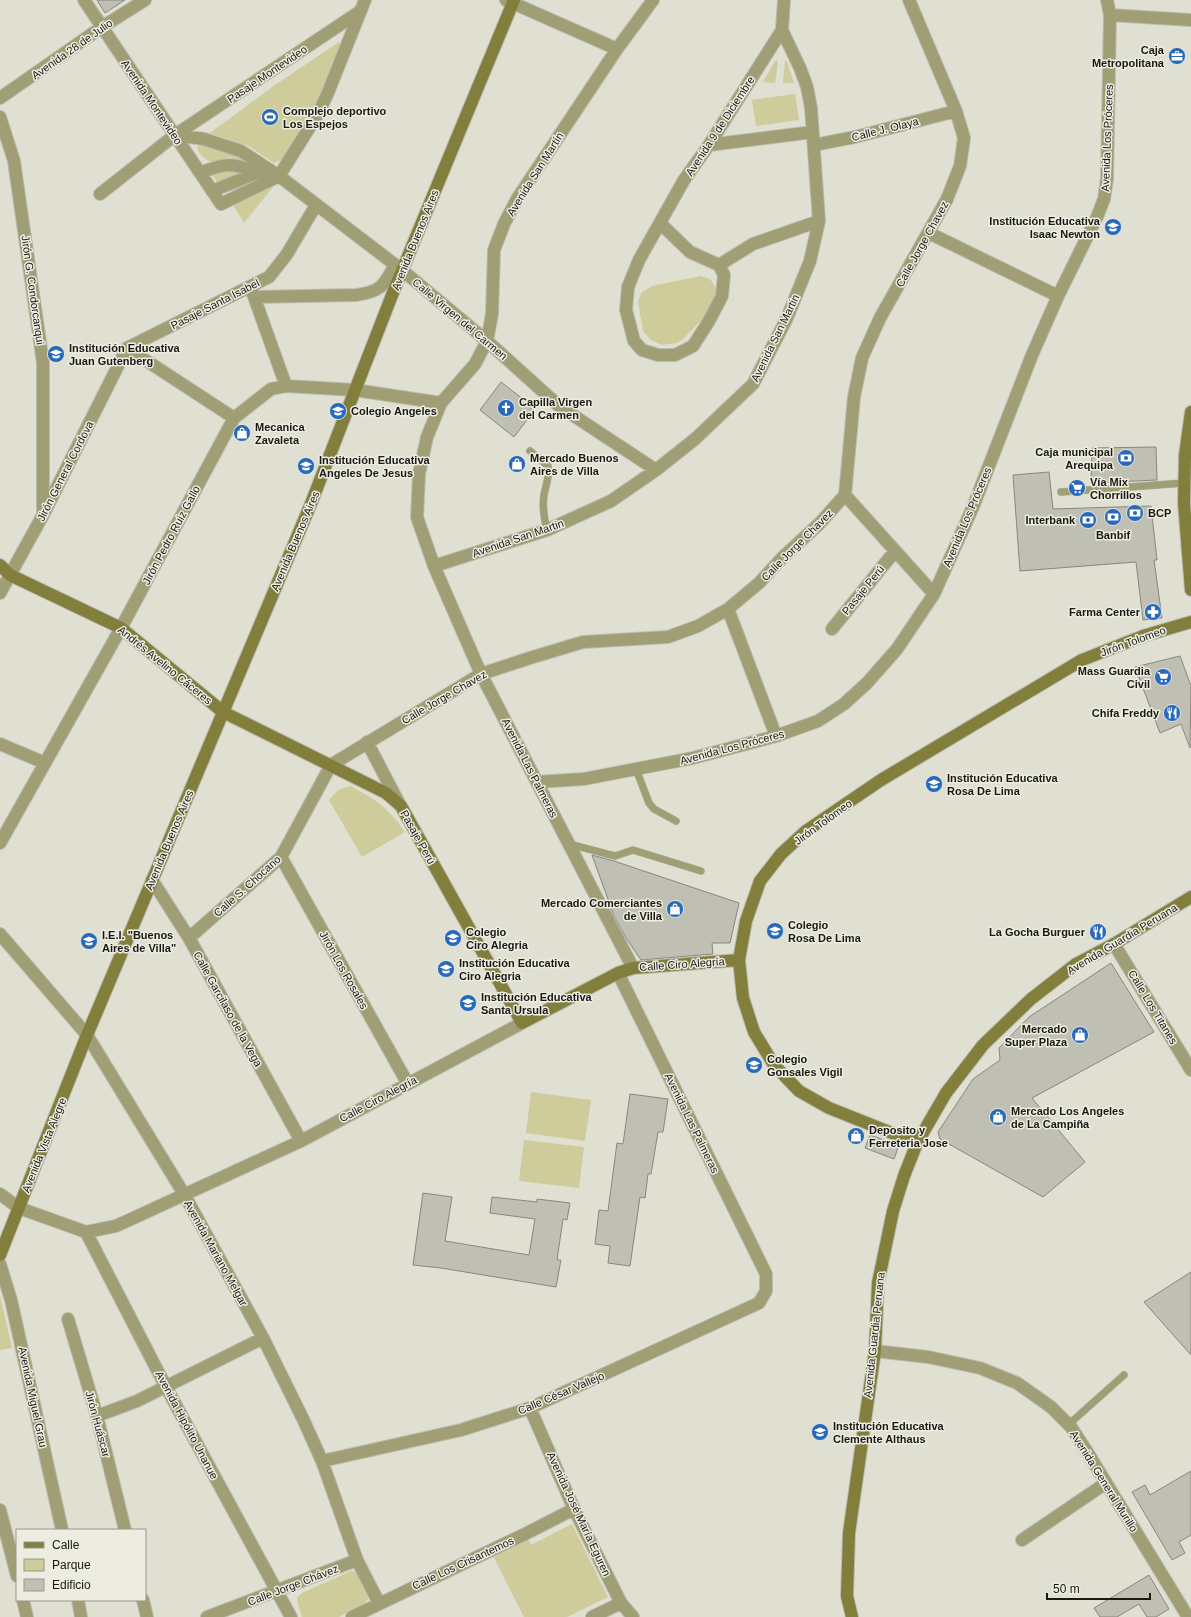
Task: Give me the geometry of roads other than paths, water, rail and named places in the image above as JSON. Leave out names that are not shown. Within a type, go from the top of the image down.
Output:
[{"type":"street","name":"Avenida Montevideo","points":[[84,0],[221,204],[238,195],[253,190],[279,176]]},
{"type":"street","name":"Avenida 28 de Julio","points":[[0,98],[102,27],[145,0]]},
{"type":"street","name":"Avenida San Martín","points":[[434,566],[417,517],[418,474],[427,437],[441,403],[475,364],[487,341],[492,314],[494,250],[504,224],[517,200],[617,49],[653,0]]},
{"type":"street","name":"Avenida San Martin","points":[[434,566],[547,530],[611,501],[656,470],[695,439],[753,384],[787,318],[810,261],[820,221],[811,108],[800,68],[782,30],[784,0]]},
{"type":"street","name":"Calle Jorge Chavez","points":[[331,765],[480,674],[583,642],[668,637],[698,626],[728,609],[759,583],[782,558],[819,524],[845,495],[854,397],[862,358],[880,318],[947,199],[960,166],[964,138],[956,111],[909,0]]},
{"type":"street","name":"Avenida Los Próceres","points":[[537,782],[584,779],[694,758],[776,736],[818,721],[850,699],[867,683],[897,649],[934,594],[974,507],[1032,355],[1104,199],[1107,179],[1110,15],[1107,0]]},
{"type":"street","points":[[511,1],[617,49]]},
{"type":"street","name":"Avenida Buenos Aires","points":[[87,1035],[310,506],[356,390],[398,268],[511,1]]},
{"type":"street","points":[[200,173],[219,165],[228,164],[246,168],[257,173],[279,176],[321,108],[363,3]]},
{"type":"street","name":"Pasaje Montevideo","points":[[100,194],[175,136],[363,3]]},
{"type":"street","points":[[1110,15],[1191,20]]},
{"type":"street","name":"Avenida 9 de Diciembre","points":[[720,265],[724,275],[722,296],[709,321],[693,346],[675,355],[658,355],[642,350],[634,341],[626,310],[628,286],[639,260],[684,180],[709,145],[782,30]]},
{"type":"street","name":"Calle J. Olaya","points":[[814,145],[855,137],[956,111]]},
{"type":"street","name":"Jirón G. Condorcanqui","points":[[0,117],[14,161],[43,363],[43,515]]},
{"type":"street","points":[[709,145],[813,132]]},
{"type":"street","name":"Calle Virgen del Carmen","points":[[175,136],[204,139],[241,151],[279,176],[398,268],[487,341],[559,406],[656,470]]},
{"type":"street","points":[[212,191],[257,173]]},
{"type":"street","name":"Pasaje Santa Isabel","points":[[127,348],[253,292],[269,277],[287,254],[316,204]]},
{"type":"street","points":[[660,223],[690,252],[720,265],[753,244],[820,221]]},
{"type":"street","points":[[929,233],[1058,296]]},
{"type":"street","points":[[286,386],[253,292],[356,295],[371,293],[379,289],[398,268]]},
{"type":"street","points":[[127,348],[234,418]]},
{"type":"street","name":"Jirón General Cordova","points":[[0,593],[43,515],[127,348]]},
{"type":"street","name":"Jirón Pedro Ruiz Gallo","points":[[0,842],[122,628],[234,418],[271,389],[286,386],[356,390],[441,403]]},
{"type":"street","points":[[1191,412],[1184,483],[1184,503],[1191,590]]},
{"type":"street","points":[[845,495],[934,594]]},
{"type":"street","name":"Pasaje Perú","points":[[832,629],[896,551]]},
{"type":"street","name":"Andrés Avelino Cáceres","points":[[0,565],[10,575],[122,628],[223,712]]},
{"type":"street","name":"Avenida Las Palmeras","points":[[434,566],[480,674],[633,968]]},
{"type":"street","points":[[728,609],[776,736]]},
{"type":"street","name":"Jirón Tolomeo","points":[[916,1143],[829,1108],[799,1091],[774,1065],[754,1032],[743,998],[739,960],[746,921],[760,881],[781,854],[806,831],[881,780],[1082,660],[1142,636],[1191,622]]},
{"type":"street","name":"Pasaje Perú","points":[[223,712],[386,793],[401,806],[522,1023]]},
{"type":"street","points":[[367,742],[401,806]]},
{"type":"street","points":[[0,744],[45,763]]},
{"type":"street","name":"Calle S. Chocano","points":[[189,938],[281,857],[331,765]]},
{"type":"street","name":"Jirón Los Rosales","points":[[281,857],[408,1084]]},
{"type":"street","name":"Calle Garcilaso de la Vega","points":[[152,880],[189,938],[302,1140]]},
{"type":"street","name":"Avenida Guardia Peruana","points":[[852,1617],[847,1596],[849,1533],[874,1351],[878,1283],[893,1211],[916,1143],[946,1093],[983,1045],[1031,999],[1076,964],[1114,944],[1191,897]]},
{"type":"street","name":"Avenida Mariano Melgar","points":[[0,934],[87,1035],[184,1194],[263,1338],[303,1419],[322,1461],[357,1560],[379,1603]]},
{"type":"street","name":"Calle Los Titanes","points":[[1114,944],[1191,1070]]},
{"type":"street","name":"Calle Ciro Alegría","points":[[86,1232],[116,1226],[302,1140],[618,973],[633,968],[739,960]]},
{"type":"street","name":"Avenida Las Palmeras","points":[[618,973],[766,1274]]},
{"type":"street","name":"Avenida Vista Alegre","points":[[0,1255],[87,1035]]},
{"type":"street","points":[[0,1194],[19,1208],[86,1232]]},
{"type":"street","name":"Avenida Hipólito Unanue","points":[[86,1232],[166,1387],[291,1617]]},
{"type":"street","name":"Avenida Miguel Grau","points":[[0,1264],[11,1300],[62,1529]]},
{"type":"street","name":"Calle César Vallejo","points":[[322,1461],[461,1430],[530,1408],[759,1303],[766,1291],[766,1274]]},
{"type":"street","name":"Jirón Huáscar","points":[[68,1319],[97,1416],[125,1529]]},
{"type":"street","points":[[97,1416],[137,1401],[263,1338]]},
{"type":"street","name":"Avenida General Murillo","points":[[874,1351],[928,1357],[980,1368],[1017,1383],[1052,1407],[1068,1425],[1106,1483],[1188,1617]]},
{"type":"street","name":"Avenida José María Eguren","points":[[530,1408],[574,1509],[621,1603],[633,1617]]},
{"type":"street","points":[[1022,1540],[1106,1483]]},
{"type":"street","name":"Calle Los Crisantemos","points":[[352,1617],[574,1509]]},
{"type":"street","points":[[0,1510],[16,1572]]},
{"type":"street","name":"Calle Jorge Chávez","points":[[207,1617],[225,1614],[277,1591],[357,1560]]},
{"type":"street","points":[[23,1601],[27,1617]]},
{"type":"street","points":[[78,1601],[81,1617]]},
{"type":"street","points":[[143,1601],[147,1617]]},
{"type":"street","points":[[592,1617],[621,1603]]},
{"type":"lane","points":[[530,451],[548,466],[548,483],[544,495],[543,515],[547,530]]},
{"type":"lane","points":[[1061,492],[1184,483]]},
{"type":"lane","points":[[636,769],[649,803],[654,809],[676,821]]},
{"type":"lane","points":[[569,844],[615,856],[633,850],[701,871]]},
{"type":"lane","points":[[1068,1425],[1124,1375]]},
{"type":"place","name":"Caja Metropolitana","points":[[1177,56]]},
{"type":"place","name":"Complejo deportivo Los Espejos","points":[[270,117]]},
{"type":"place","name":"Institución Educativa Isaac Newton","points":[[1113,227]]},
{"type":"place","name":"Institución Educativa Juan Gutenberg","points":[[56,354]]},
{"type":"place","name":"Capilla Virgen del Carmen","points":[[506,408]]},
{"type":"place","name":"Colegio Angeles","points":[[338,411]]},
{"type":"place","name":"Mecanica Zavaleta","points":[[242,433]]},
{"type":"place","name":"Caja municipal Arequipa","points":[[1126,458]]},
{"type":"place","name":"Mercado Buenos Aires de Villa","points":[[517,464]]},
{"type":"place","name":"Institución Educativa Angeles De Jesus","points":[[306,466]]},
{"type":"place","name":"Vía Mix Chorrillos","points":[[1077,488]]},
{"type":"place","name":"BCP","points":[[1135,513]]},
{"type":"place","name":"Banbif","points":[[1113,517]]},
{"type":"place","name":"Interbank","points":[[1088,520]]},
{"type":"place","name":"Farma Center","points":[[1153,612]]},
{"type":"place","name":"Mass Guardia Civil","points":[[1163,677]]},
{"type":"place","name":"Chifa Freddy","points":[[1172,713]]},
{"type":"place","name":"Institución Educativa Rosa De Lima","points":[[934,784]]},
{"type":"place","name":"Mercado Comerciantes de Villa","points":[[675,909]]},
{"type":"place","name":"Colegio Rosa De Lima","points":[[775,931]]},
{"type":"place","name":"La Gocha Burguer","points":[[1098,932]]},
{"type":"place","name":"Colegio Ciro Alegria","points":[[453,938]]},
{"type":"place","name":"I.E.I. \"Buenos Aires de Villa\"","points":[[89,941]]},
{"type":"place","name":"Institución Educativa Ciro Alegria","points":[[446,969]]},
{"type":"place","name":"Institución Educativa Santa Ursula","points":[[468,1003]]},
{"type":"place","name":"Mercado Super Plaza","points":[[1080,1035]]},
{"type":"place","name":"Colegio Gonsales Vigil","points":[[754,1065]]},
{"type":"place","name":"Mercado Los Angeles de La Campiña","points":[[998,1117]]},
{"type":"place","name":"Deposito y Ferreteria Jose","points":[[856,1136]]},
{"type":"place","name":"Institución Educativa Clemente Althaus","points":[[820,1432]]}]
